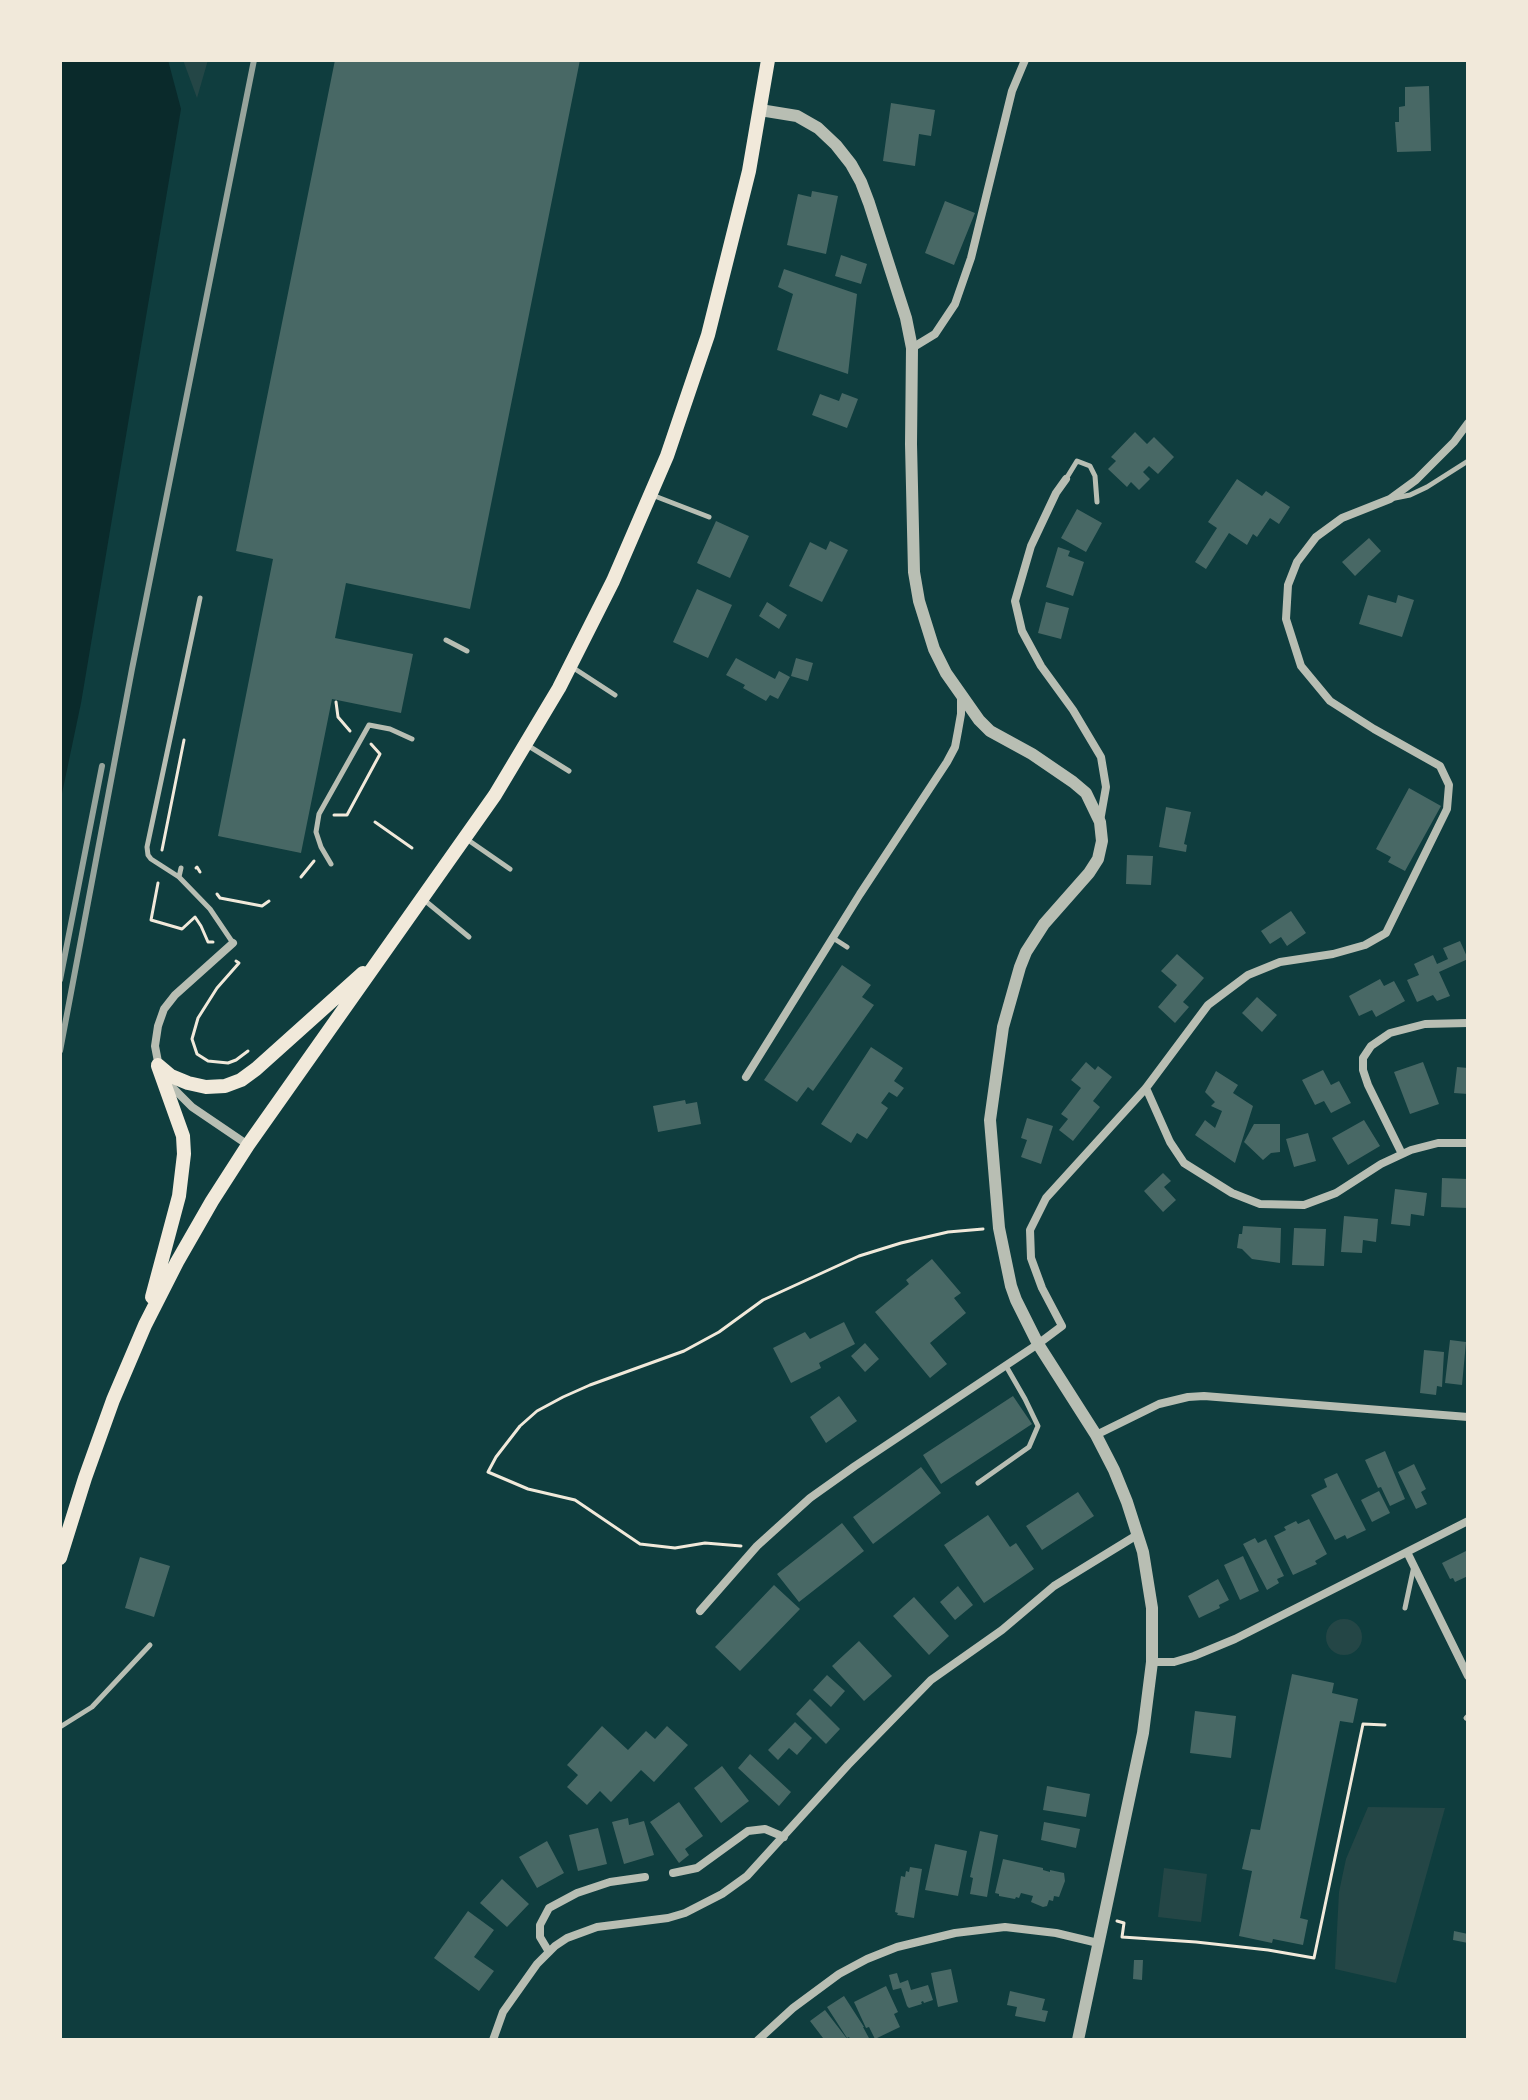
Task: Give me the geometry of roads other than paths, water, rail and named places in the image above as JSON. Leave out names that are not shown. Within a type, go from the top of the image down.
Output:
[{"type":"main road","points":[[60,1558],[108,1413],[145,1325],[177,1262],[248,1145],[423,899],[526,745],[571,666],[613,581],[651,495],[708,335],[739,213],[768,60]]},
{"type":"main road","points":[[158,1065],[171,1076],[206,1087],[225,1086],[241,1080],[384,953]]},
{"type":"main road","points":[[145,1325],[179,1196],[184,1154],[183,1136],[158,1065]]},
{"type":"street","points":[[912,348],[935,334],[955,304],[971,258],[1012,91],[1025,60]]},
{"type":"street","points":[[760,110],[806,120],[818,128],[851,164],[869,203],[906,318],[912,348],[911,444],[916,587],[934,649],[946,673],[979,720],[990,731],[1060,771],[1086,793],[1100,822]]},
{"type":"street","points":[[700,1611],[757,1546],[821,1490],[1062,1326],[1042,1288],[1031,1258],[1030,1230],[1046,1198],[1146,1088],[1208,1005],[1248,975],[1280,962],[1333,954],[1365,945],[1386,933],[1447,809],[1449,785],[1440,766],[1330,701],[1301,666],[1286,619],[1288,585],[1297,562],[1316,537],[1342,518],[1390,499],[1416,480],[1454,442],[1468,423]]},
{"type":"street","points":[[1066,479],[1031,546],[1015,601],[1022,631],[1041,666],[1073,710],[1101,757],[1106,787],[1100,822],[1102,841],[1098,859],[1089,873],[1034,937],[1020,967],[1008,1005],[990,1120],[1006,1272],[1038,1344],[1096,1435],[1119,1481],[1143,1552],[1152,1608],[1152,1662],[1143,1733],[1078,2040]]},
{"type":"street","points":[[746,1077],[947,762],[955,747],[960,723],[961,694]]},
{"type":"street","points":[[233,943],[175,995],[164,1009],[155,1046],[158,1065],[177,1094],[248,1145]]},
{"type":"street","points":[[1402,1154],[1368,1085],[1363,1058],[1371,1046],[1390,1033],[1425,1024],[1468,1023]]},
{"type":"street","points":[[1146,1088],[1170,1142],[1184,1163],[1232,1193],[1260,1204],[1304,1205],[1336,1193],[1402,1154],[1438,1143],[1468,1143]]},
{"type":"street","points":[[1096,1435],[1159,1404],[1204,1396],[1468,1417]]},
{"type":"street","points":[[1152,1662],[1174,1662],[1213,1649],[1468,1521]]},
{"type":"street","points":[[493,2040],[503,2012],[549,1952],[567,1938],[597,1927],[653,1921],[685,1913],[722,1894],[747,1876],[931,1680],[1002,1630],[1054,1586],[1137,1535]]},
{"type":"street","points":[[1407,1552],[1468,1676]]},
{"type":"street","points":[[673,1873],[697,1868],[748,1831],[765,1829],[784,1837]]},
{"type":"street","points":[[549,1952],[540,1937],[540,1925],[549,1908],[577,1893],[645,1877]]},
{"type":"street","points":[[758,2040],[793,2008],[839,1974],[897,1947],[955,1933],[1005,1927],[1056,1933],[1098,1943]]},
{"type":"lane","points":[[1066,479],[1077,461],[1090,466],[1095,476],[1097,502]]},
{"type":"lane","points":[[1390,499],[1427,487],[1468,461]]},
{"type":"lane","points":[[651,495],[709,517]]},
{"type":"lane","points":[[200,598],[147,847],[151,859],[179,877],[210,909],[233,943]]},
{"type":"lane","points":[[446,640],[467,651]]},
{"type":"lane","points":[[571,666],[615,695]]},
{"type":"lane","points":[[331,864],[316,832],[319,814],[369,725],[390,729],[412,739]]},
{"type":"lane","points":[[526,745],[569,771]]},
{"type":"lane","points":[[465,838],[510,869]]},
{"type":"lane","points":[[179,877],[181,868]]},
{"type":"lane","points":[[423,899],[469,937]]},
{"type":"lane","points":[[833,938],[847,947]]},
{"type":"lane","points":[[978,1483],[1029,1447],[1038,1426],[1006,1366]]},
{"type":"lane","points":[[1405,1608],[1414,1566]]},
{"type":"lane","points":[[60,1727],[92,1707],[150,1645]]},
{"type":"railway","points":[[60,1051],[132,669],[254,60]]},
{"type":"railway","points":[[60,980],[102,766]]}]
